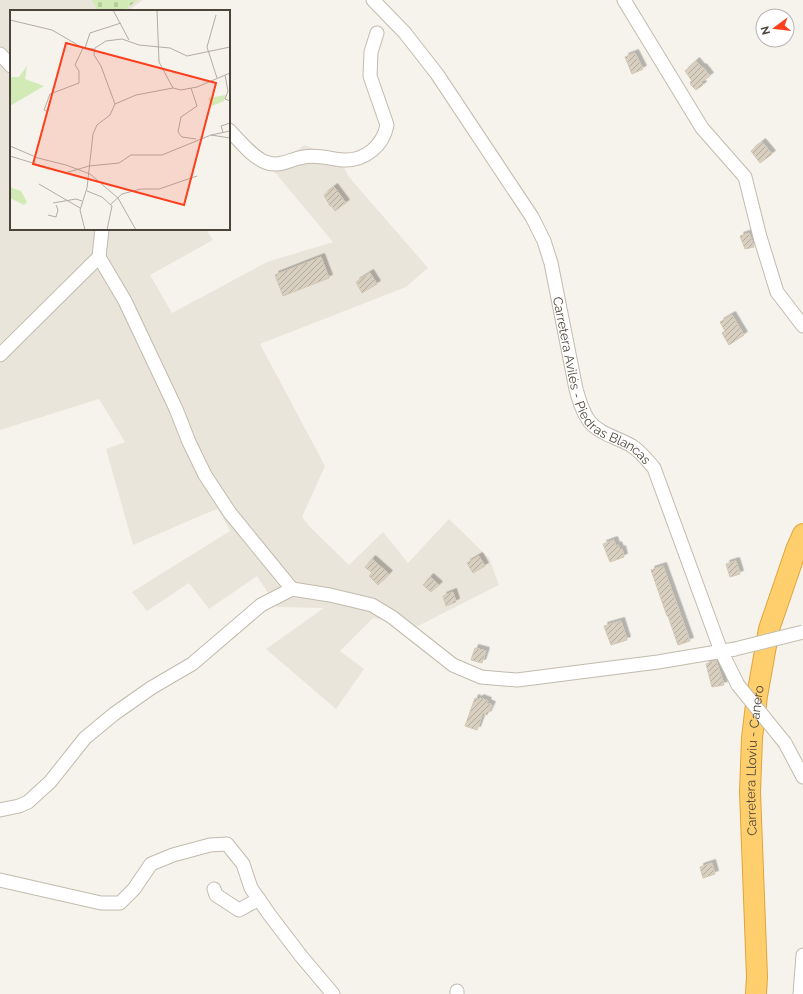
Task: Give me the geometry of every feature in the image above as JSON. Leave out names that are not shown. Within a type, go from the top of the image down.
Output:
[{"type":"highway","name":"Carretera Lloviu - Canero","points":[[756,994],[757,977],[750,792],[752,738],[757,696],[769,629],[803,534]]},
{"type":"street","name":"Carretera Avilés - Piedras Blancas","points":[[373,0],[405,33],[437,74],[532,217],[544,241],[551,263],[581,408],[589,422],[601,431],[631,446],[645,457],[654,468],[721,651],[738,685],[785,743],[803,777]]},
{"type":"street","points":[[624,0],[702,128],[745,176],[760,237],[777,292],[803,326]]},
{"type":"street","points":[[230,131],[254,155],[265,162],[276,165],[304,156],[321,156],[345,160],[363,156],[373,151],[386,134],[388,125],[370,76],[371,52],[377,33]]},
{"type":"street","points":[[0,54],[10,65]]},
{"type":"street","points":[[102,230],[99,257],[125,301],[176,409],[189,442],[206,475],[230,513],[292,589]]},
{"type":"street","points":[[0,355],[99,257]]},
{"type":"street","points":[[0,810],[19,806],[28,802],[50,782],[85,738],[114,714],[151,688],[192,664],[261,605],[292,589],[330,595],[372,605],[392,617],[453,665],[481,677],[517,680],[658,662],[735,649],[803,632]]},
{"type":"street","points":[[0,880],[101,903],[120,903],[134,889],[151,864],[173,855],[210,845],[227,844],[243,864],[251,888],[301,956],[333,994]]},
{"type":"street","points":[[214,889],[216,895],[239,910],[259,899]]},
{"type":"street","points":[[800,994],[803,955]]},
{"type":"shaded area","points":[[0,0],[143,0],[129,10],[10,10],[10,230],[207,230],[213,240],[150,275],[172,313],[267,262],[333,242],[273,170],[304,145],[334,156],[343,166],[349,177],[428,268],[406,287],[260,344],[325,466],[302,517],[310,527],[349,565],[383,532],[408,563],[449,519],[489,558],[499,585],[418,626],[373,618],[340,651],[364,669],[336,709],[266,649],[324,608],[277,607],[257,576],[209,609],[189,583],[147,611],[132,592],[230,531],[218,509],[133,545],[106,449],[125,442],[99,399],[0,430]]},
{"type":"green space","points":[[92,0],[138,0],[124,10],[97,10]]},
{"type":"building","points":[[635,53],[643,69],[632,74],[625,57]]},
{"type":"building","points":[[696,61],[710,76],[701,82],[703,85],[696,90],[691,85],[690,82],[692,81],[685,71]]},
{"type":"building","points":[[762,142],[772,154],[760,163],[751,151]]},
{"type":"building","points":[[334,187],[346,203],[335,211],[332,206],[330,206],[324,195]]},
{"type":"building","points":[[749,233],[754,247],[745,249],[740,236]]},
{"type":"building","points":[[321,257],[329,278],[283,296],[275,275]]},
{"type":"building","points":[[370,273],[377,284],[362,293],[356,282]]},
{"type":"building","points":[[732,315],[744,335],[729,345],[722,333],[725,331],[720,322]]},
{"type":"building","points":[[614,540],[616,546],[618,545],[620,550],[622,549],[624,557],[610,562],[603,544]]},
{"type":"building","points":[[479,556],[485,566],[473,573],[467,563]]},
{"type":"building","points":[[372,559],[389,574],[378,585],[369,576],[372,573],[365,567]]},
{"type":"building","points":[[736,561],[740,574],[730,577],[726,564]]},
{"type":"building","points":[[663,566],[690,641],[678,645],[651,570]]},
{"type":"building","points":[[430,577],[439,585],[431,592],[423,585]]},
{"type":"building","points":[[453,592],[456,602],[446,606],[443,596]]},
{"type":"building","points":[[621,621],[627,640],[611,645],[604,626]]},
{"type":"building","points":[[475,648],[486,651],[482,663],[471,660]]},
{"type":"building","points":[[716,660],[724,685],[712,687],[706,664]]},
{"type":"building","points":[[475,698],[488,701],[487,703],[492,705],[487,715],[483,713],[477,730],[465,726]]},
{"type":"building","points":[[712,863],[715,874],[703,878],[700,867]]}]
